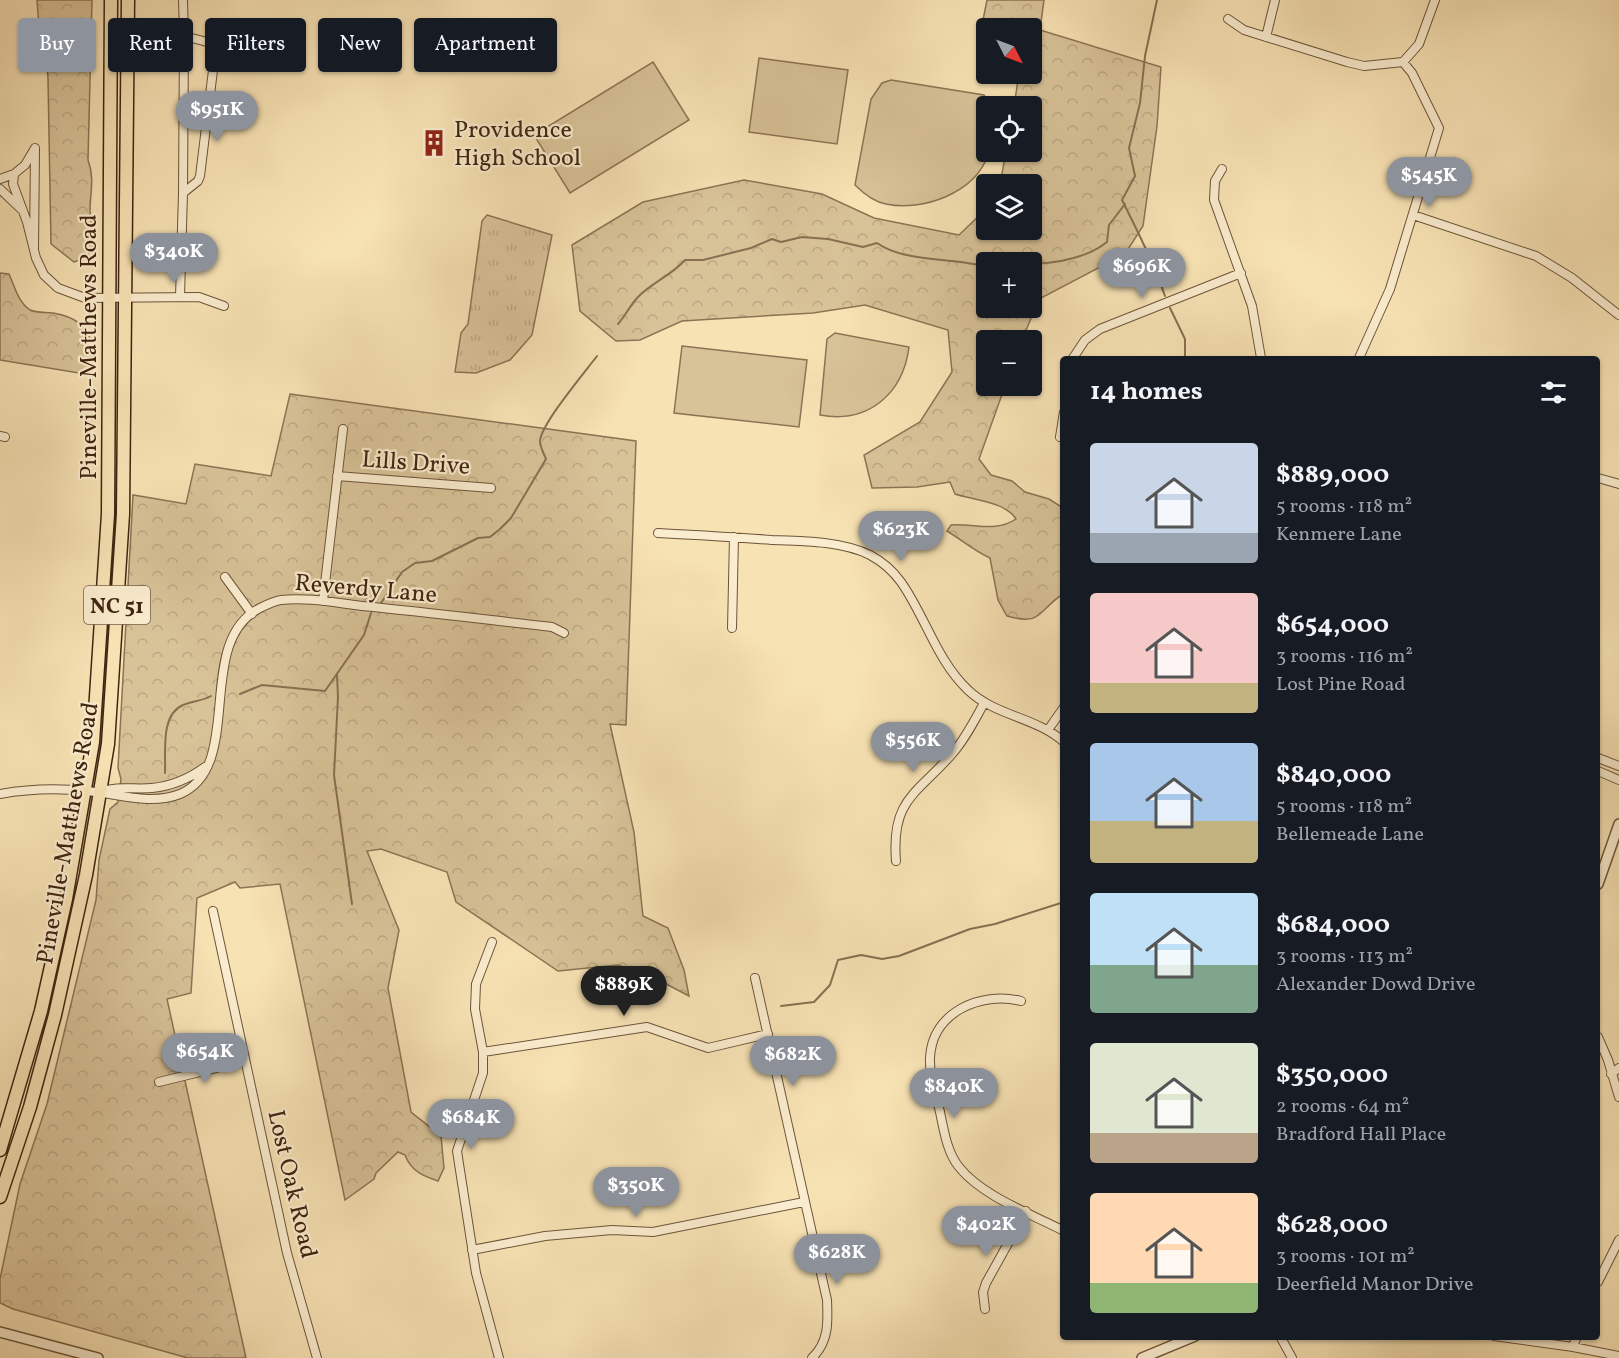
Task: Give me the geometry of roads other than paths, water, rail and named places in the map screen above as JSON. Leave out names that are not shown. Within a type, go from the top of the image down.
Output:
[{"type":"main road","name":"Pineville-Matthews Road","points":[[0,1197],[30,1107],[55,1015],[86,875],[108,744],[123,514],[116,298],[111,0]]},
{"type":"main road","name":"Pineville-Matthews Road","points":[[0,1150],[41,1011],[66,899],[93,742],[108,514],[128,0]]},
{"type":"street","points":[[183,0],[183,18]]},
{"type":"street","points":[[1266,37],[1275,0]]},
{"type":"street","points":[[1228,18],[1244,30],[1364,66],[1403,62],[1419,44],[1435,0]]},
{"type":"street","points":[[183,193],[198,181],[200,176],[215,54],[214,46],[206,41],[193,38]]},
{"type":"street","points":[[1360,356],[1378,319],[1439,128],[1412,73],[1403,62]]},
{"type":"street","points":[[180,297],[183,72]]},
{"type":"street","points":[[34,249],[35,148],[16,173],[13,184],[24,212],[34,249],[44,275],[58,288],[78,297],[180,297],[208,299],[225,306]]},
{"type":"street","points":[[1222,168],[1215,181],[1214,200],[1252,306],[1261,356]]},
{"type":"street","points":[[0,179],[16,173],[30,174],[36,180]]},
{"type":"street","points":[[0,189],[24,212]]},
{"type":"street","points":[[1413,215],[1536,256],[1572,278],[1619,315]]},
{"type":"street","points":[[1074,356],[1085,340],[1100,328],[1241,273]]},
{"type":"street","points":[[323,602],[343,429]]},
{"type":"street","name":"Lills Drive","points":[[337,476],[491,488]]},
{"type":"street","points":[[1600,479],[1619,484]]},
{"type":"street","points":[[658,533],[734,537],[858,550],[885,564],[903,585],[954,674],[969,691],[984,703],[1048,730],[1060,739]]},
{"type":"street","points":[[732,628],[734,537]]},
{"type":"street","points":[[225,577],[252,614]]},
{"type":"street","name":"Reverdy Lane","points":[[0,794],[22,789],[84,790],[113,796],[165,798],[181,793],[196,784],[211,762],[222,679],[229,647],[241,624],[252,614],[279,600],[323,602],[552,627],[564,633]]},
{"type":"street","points":[[896,861],[896,830],[908,800],[959,745],[984,703]]},
{"type":"street","points":[[1048,730],[1060,713]]},
{"type":"street","points":[[1600,759],[1619,766]]},
{"type":"street","name":"Reverdy Lane","points":[[99,792],[113,787],[150,788],[170,784],[192,777],[211,762]]},
{"type":"street","points":[[1600,772],[1619,780]]},
{"type":"street","points":[[1600,878],[1619,824]]},
{"type":"street","name":"Lost Oak Road","points":[[213,911],[287,1253],[317,1358]]},
{"type":"street","points":[[492,942],[476,984],[475,1009],[483,1052],[483,1073],[458,1151],[472,1250],[499,1358]]},
{"type":"street","points":[[755,978],[827,1300],[828,1329],[820,1351],[813,1358]]},
{"type":"street","points":[[1021,1001],[996,999],[977,1002],[956,1011],[937,1032],[930,1059],[945,1135],[955,1161],[975,1184],[1060,1229]]},
{"type":"street","points":[[483,1052],[647,1027],[708,1048],[768,1034]]},
{"type":"street","points":[[1600,1043],[1619,1097]]},
{"type":"street","points":[[159,1082],[245,1061]]},
{"type":"street","points":[[1611,1074],[1619,1068]]},
{"type":"street","points":[[472,1250],[545,1236],[612,1230],[653,1232],[804,1202]]},
{"type":"street","points":[[985,1310],[983,1301],[986,1283],[1026,1210]]},
{"type":"street","points":[[1600,1278],[1619,1240]]},
{"type":"street","points":[[0,1332],[98,1358]]},
{"type":"street","points":[[1142,1358],[1185,1340]]},
{"type":"street","points":[[1282,1340],[1292,1358]]},
{"type":"street","points":[[1523,1340],[1619,1356]]},
{"type":"street","points":[[1573,1347],[1576,1340]]},
{"type":"waterway","points":[[1157,0],[1145,56],[1140,103],[1129,148],[1135,176],[1122,200],[1165,296]]},
{"type":"waterway","points":[[1042,263],[1071,259],[1107,242],[1109,225],[1125,204]]},
{"type":"waterway","points":[[618,324],[643,292],[685,260],[703,260],[751,248],[772,239],[781,242],[802,237],[828,239],[863,247],[877,243],[902,254],[976,264]]},
{"type":"waterway","points":[[1170,308],[1185,339],[1185,356]]},
{"type":"waterway","points":[[381,603],[402,572],[415,563],[432,561],[478,538],[490,537],[511,518],[546,459],[541,448],[542,433],[564,398],[597,356]]},
{"type":"waterway","points":[[240,694],[262,685],[325,691],[364,635],[371,613]]},
{"type":"waterway","points":[[337,675],[334,775],[352,904]]},
{"type":"waterway","points":[[165,773],[167,725],[171,717],[183,705],[211,696]]},
{"type":"waterway","points":[[781,1006],[814,1002],[830,985],[838,960],[861,955],[882,959],[899,956],[970,929],[995,924],[1060,903]]},
{"type":"place","name":"Providence High School","points":[[434,143]]}]
